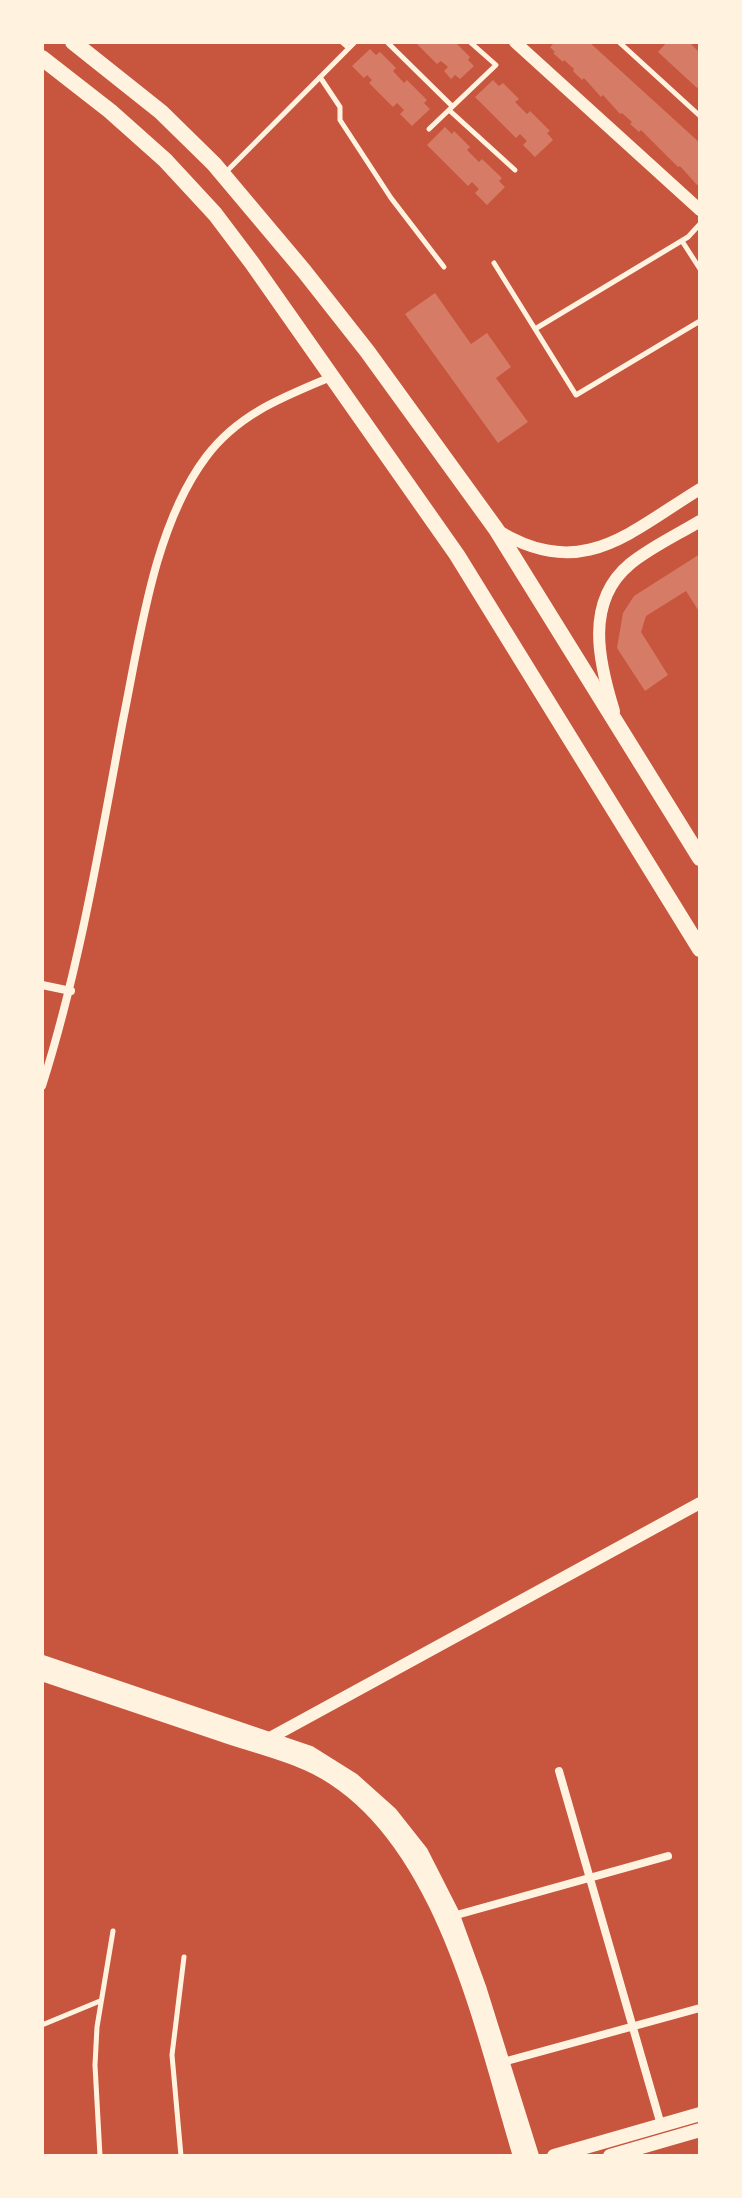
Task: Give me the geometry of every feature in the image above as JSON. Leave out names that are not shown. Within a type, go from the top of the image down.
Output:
[{"type":"highway","points":[[73,42],[161,112],[224,175],[367,351],[496,529],[700,858]]},
{"type":"highway","points":[[42,58],[129,127],[191,186],[252,263],[457,555],[700,949]]},
{"type":"main road","points":[[42,1662],[310,1753],[332,1765],[391,1814],[421,1852],[453,1916],[532,2156]]},
{"type":"main road","points":[[42,1674],[306,1763],[346,1788],[383,1822],[412,1858],[442,1917],[470,1993],[520,2156]]},
{"type":"main road","points":[[554,2156],[700,2114]]},
{"type":"main road","points":[[610,2156],[700,2130]]},
{"type":"street","points":[[515,42],[700,210]]},
{"type":"street","points":[[42,1086],[71,991],[145,610],[172,517],[187,484],[205,457],[230,430],[263,406],[332,376]]},
{"type":"street","points":[[496,529],[534,549],[560,553],[587,551],[612,543],[700,489]]},
{"type":"street","points":[[620,729],[600,658],[598,630],[603,605],[614,583],[630,564],[700,521]]},
{"type":"street","points":[[42,985],[71,991]]},
{"type":"street","points":[[268,1739],[700,1503]]},
{"type":"street","points":[[559,1771],[661,2125]]},
{"type":"street","points":[[453,1916],[668,1856]]},
{"type":"street","points":[[503,2062],[700,2008]]},
{"type":"lane","points":[[342,42],[349,48]]},
{"type":"lane","points":[[224,175],[355,42]]},
{"type":"lane","points":[[387,42],[515,170]]},
{"type":"lane","points":[[429,129],[496,65],[470,42]]},
{"type":"lane","points":[[619,42],[700,116]]},
{"type":"lane","points":[[320,77],[340,107],[340,120],[382,185],[444,267]]},
{"type":"lane","points":[[535,329],[682,241],[700,224]]},
{"type":"lane","points":[[682,241],[700,269]]},
{"type":"lane","points":[[494,263],[576,395],[700,321]]},
{"type":"lane","points":[[100,2156],[95,2065],[100,2001],[113,1931]]},
{"type":"lane","points":[[181,2156],[172,2055],[184,1957]]},
{"type":"lane","points":[[42,2025],[100,2001]]},
{"type":"building","points":[[415,42],[455,42],[470,57],[468,60],[474,66],[460,79],[455,75],[451,79],[444,71],[448,67],[441,61],[437,64]]},
{"type":"building","points":[[555,42],[589,42],[700,143],[700,184],[697,185],[603,95],[601,97],[584,78],[582,80],[574,69],[553,53],[550,47]]},
{"type":"building","points":[[667,42],[693,42],[691,44],[700,53],[700,84],[697,88],[658,52]]},
{"type":"building","points":[[370,49],[376,55],[380,52],[396,68],[393,71],[404,83],[407,80],[427,100],[424,103],[430,109],[412,126],[400,114],[404,110],[397,103],[393,107],[369,83],[372,80],[367,75],[364,78],[352,66]]},
{"type":"building","points":[[493,80],[499,86],[503,83],[519,99],[515,102],[527,114],[530,111],[550,131],[547,133],[553,140],[535,157],[523,145],[527,141],[520,134],[516,138],[475,97]]},
{"type":"building","points":[[445,127],[452,134],[454,131],[470,147],[467,150],[479,162],[482,159],[502,178],[499,181],[505,187],[487,205],[475,193],[479,189],[472,182],[468,186],[427,145]]},
{"type":"building","points":[[435,293],[471,344],[487,333],[511,367],[496,378],[528,422],[498,443],[405,314]]},
{"type":"building","points":[[700,554],[700,613],[686,591],[646,616],[641,632],[668,675],[645,691],[617,648],[623,613],[634,596]]}]
